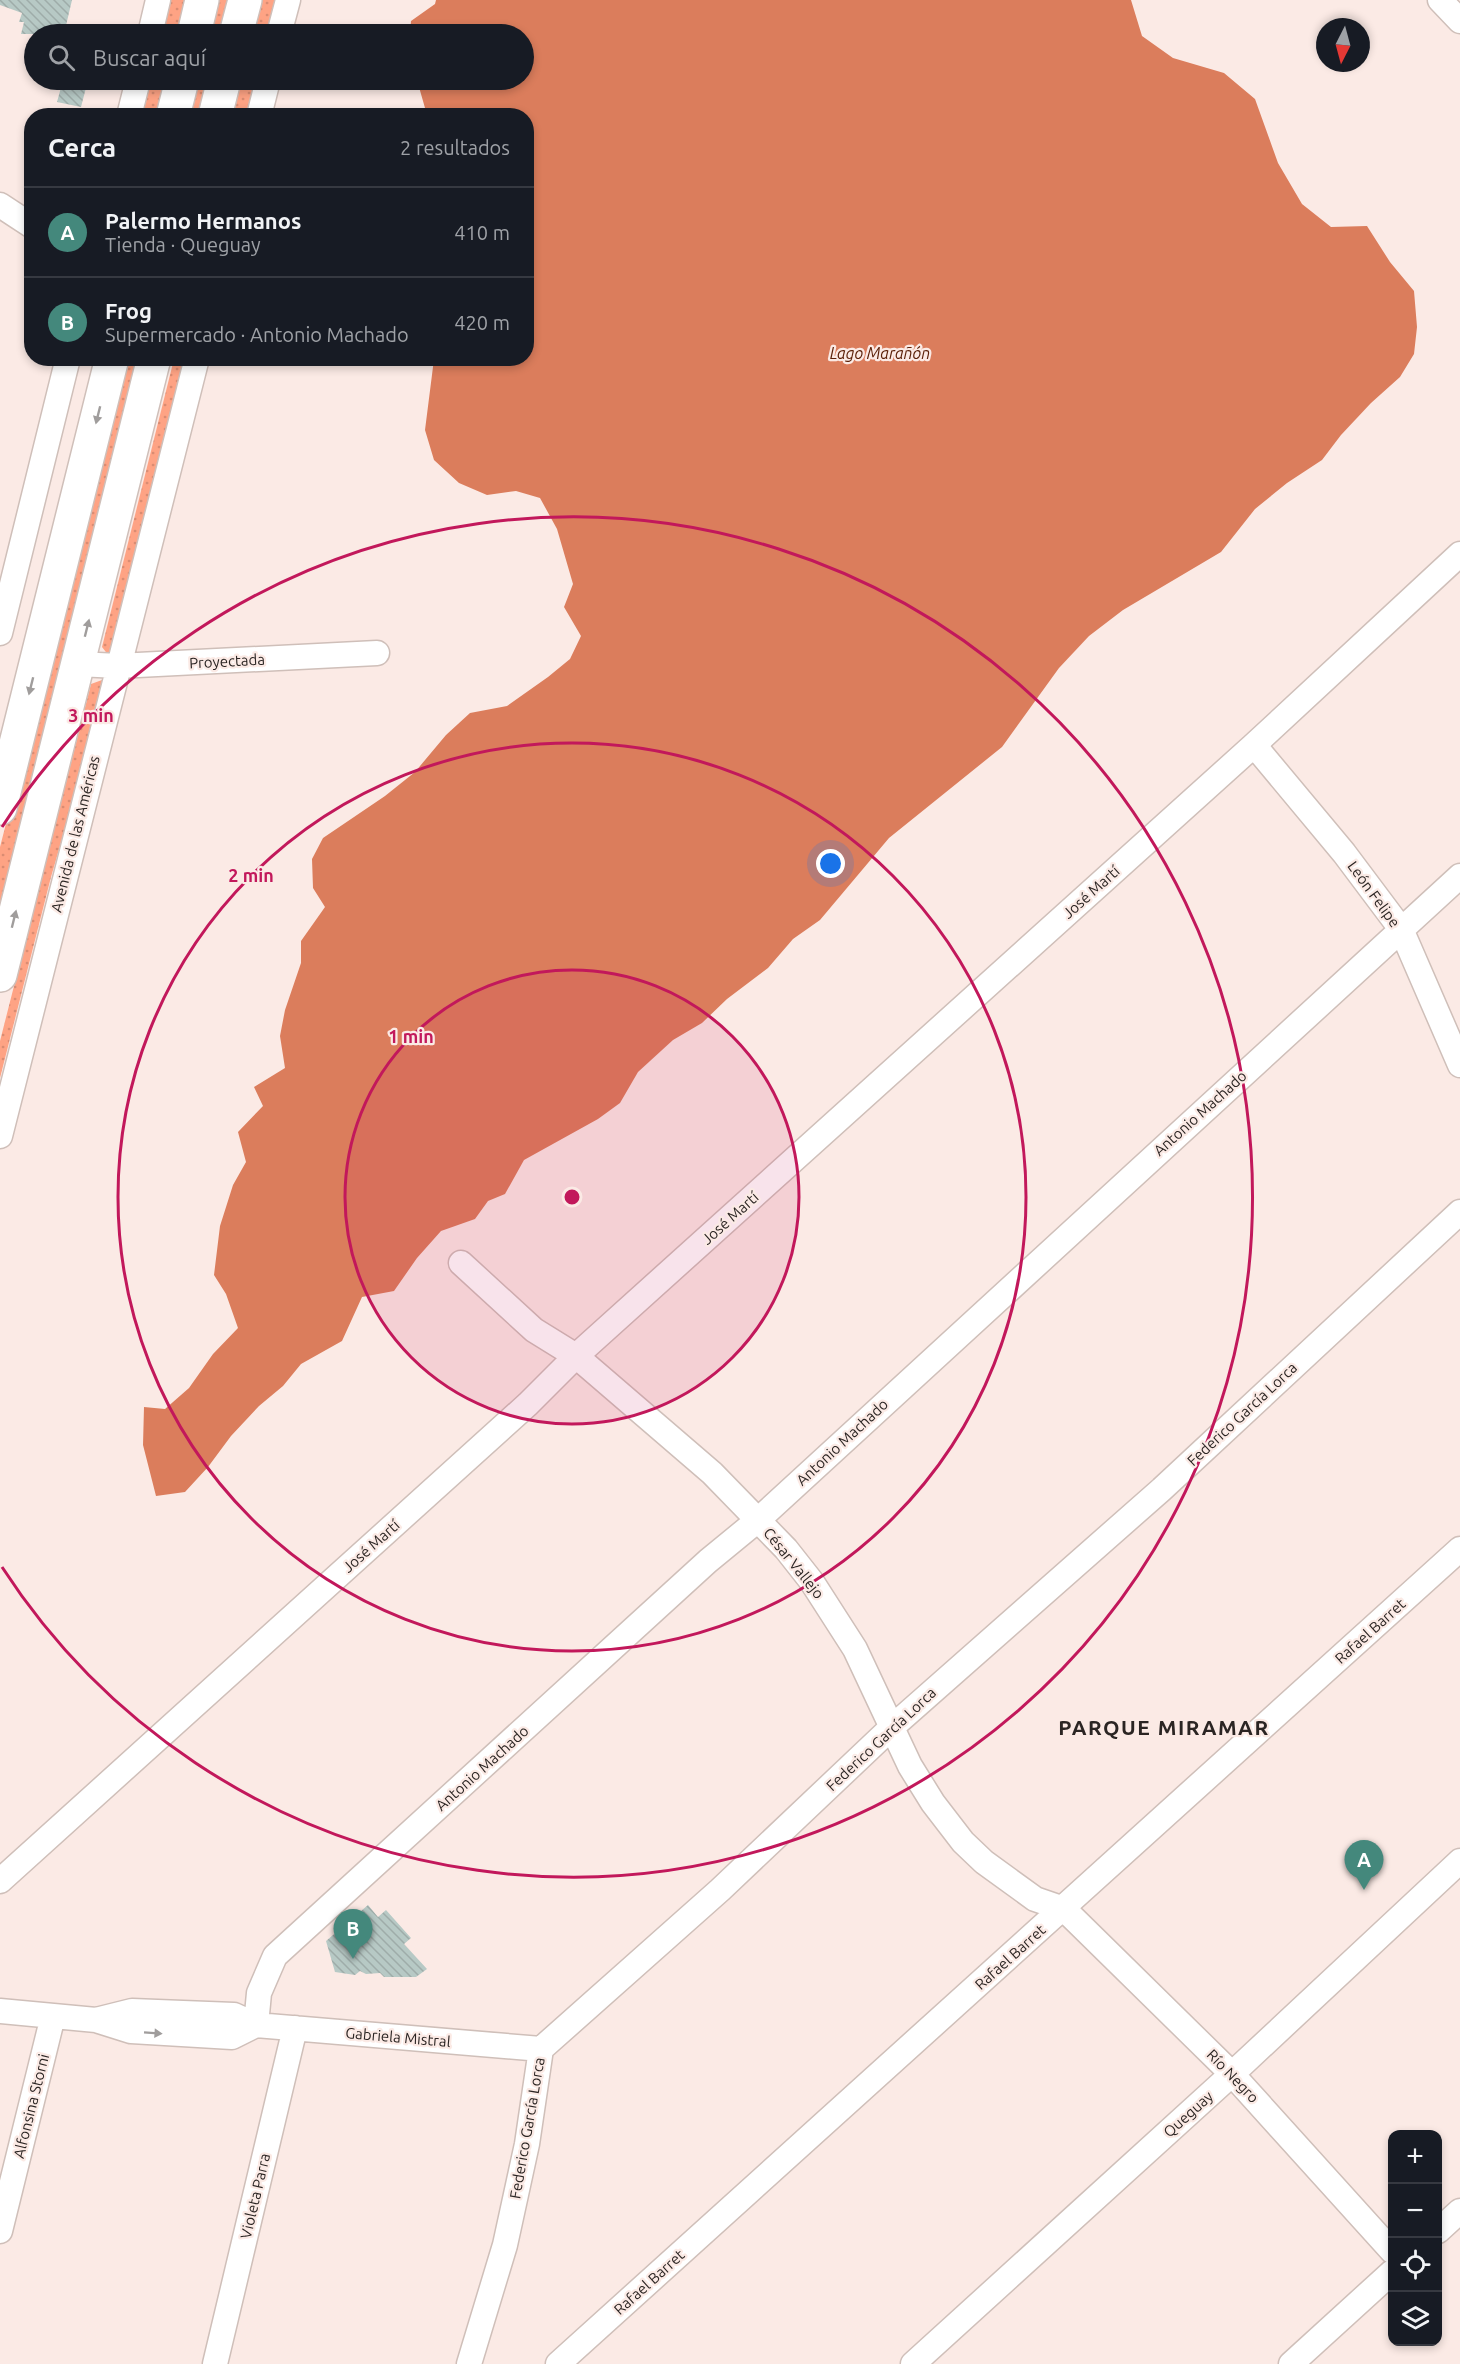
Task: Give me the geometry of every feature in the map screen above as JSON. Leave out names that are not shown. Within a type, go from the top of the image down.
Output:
[{"type":"highway","points":[[196,24],[202,0]]},
{"type":"highway","points":[[239,24],[245,0]]},
{"type":"highway","points":[[175,108],[180,90]]},
{"type":"highway","points":[[217,108],[222,90]]},
{"type":"highway","points":[[0,808],[110,366]]},
{"type":"highway","points":[[0,975],[152,366]]},
{"type":"street","points":[[152,24],[158,0]]},
{"type":"street","points":[[282,24],[288,0]]},
{"type":"street","points":[[1440,0],[1460,21]]},
{"type":"street","points":[[131,108],[136,90]]},
{"type":"street","points":[[261,108],[266,90]]},
{"type":"street","points":[[0,205],[24,221]]},
{"type":"street","points":[[0,633],[66,366]]},
{"type":"street","name":"Avenida de las Américas","points":[[0,1136],[194,366]]},
{"type":"street","name":"José Martí","points":[[0,1881],[528,1404],[576,1356],[1254,745],[1460,554]]},
{"type":"street","name":"Proyectada","points":[[78,664],[118,666],[377,653]]},
{"type":"street","name":"León Felipe","points":[[1254,745],[1344,853],[1401,929],[1460,1065]]},
{"type":"street","name":"Antonio Machado","points":[[256,2025],[259,1993],[275,1956],[708,1561],[758,1520],[1460,876]]},
{"type":"street","name":"Federico García Lorca","points":[[470,2364],[505,2245],[527,2144],[540,2049],[720,1890],[891,1728],[1162,1489],[1460,1212]]},
{"type":"street","name":"César Vallejo","points":[[461,1263],[534,1330],[576,1356],[712,1473],[786,1549],[834,1616],[870,1678],[910,1766],[933,1803],[963,1842],[984,1863],[1035,1899],[1064,1909]]},
{"type":"street","name":"Rafael Barret","points":[[558,2364],[1460,1549]]},
{"type":"street","name":"Queguay","points":[[913,2364],[1232,2074],[1460,1861]]},
{"type":"street","name":"Río Negro","points":[[1064,1909],[1232,2074],[1388,2247]]},
{"type":"street","name":"Gabriela Mistral","points":[[0,2012],[96,2020],[131,2031],[232,2037],[256,2025],[540,2049]]},
{"type":"street","name":"Alfonsina Storni","points":[[0,2231],[53,2016]]},
{"type":"street","name":"Violeta Parra","points":[[215,2364],[294,2028]]},
{"type":"street","points":[[1442,2227],[1460,2211]]},
{"type":"street","points":[[1291,2364],[1388,2276]]},
{"type":"shaded area","points":[[168,0],[187,0],[181,24],[162,24]]},
{"type":"shaded area","points":[[213,0],[235,0],[229,24],[207,24]]},
{"type":"shaded area","points":[[261,0],[281,0],[275,24],[255,24]]},
{"type":"shaded area","points":[[146,90],[163,90],[159,108],[142,108]]},
{"type":"shaded area","points":[[190,90],[212,90],[208,108],[185,108]]},
{"type":"shaded area","points":[[240,90],[258,90],[253,108],[235,108]]},
{"type":"shaded area","points":[[122,366],[135,366],[0,926],[0,847]]},
{"type":"shaded area","points":[[172,366],[187,366],[114,656],[109,656],[102,647]]},
{"type":"shaded area","points":[[102,680],[108,681],[51,877],[0,1078],[0,1041],[91,684]]},
{"type":"water","name":"Lago Marañón","points":[[436,0],[1131,0],[1142,36],[1173,58],[1224,73],[1255,99],[1278,163],[1302,204],[1331,227],[1367,226],[1390,262],[1414,291],[1417,327],[1414,354],[1400,377],[1371,403],[1341,435],[1322,460],[1287,483],[1255,509],[1221,552],[1123,610],[1089,636],[1059,668],[1002,747],[889,838],[820,920],[793,939],[768,968],[727,999],[702,1023],[673,1040],[638,1072],[620,1103],[598,1119],[524,1160],[505,1194],[488,1201],[475,1219],[441,1231],[417,1258],[394,1291],[362,1297],[342,1341],[301,1364],[283,1386],[259,1406],[231,1436],[208,1467],[185,1492],[156,1496],[143,1445],[144,1407],[165,1409],[189,1388],[213,1354],[238,1328],[226,1294],[214,1275],[220,1226],[233,1185],[246,1162],[238,1132],[263,1106],[254,1087],[285,1068],[280,1036],[285,1010],[301,963],[301,941],[325,907],[313,888],[312,859],[323,838],[385,796],[415,772],[446,735],[470,713],[507,706],[570,659],[581,636],[564,607],[573,584],[557,529],[540,498],[516,491],[487,495],[459,483],[434,460],[425,430],[433,366],[534,366],[534,108],[425,108],[420,90],[534,90],[534,24],[411,24],[411,21],[435,4]]},
{"type":"building","points":[[0,0],[72,0],[66,24],[24,24],[24,34],[21,34],[24,22],[19,22],[22,13],[0,5]]},
{"type":"building","points":[[60,90],[85,90],[81,107],[57,102]]},
{"type":"building","points":[[368,1905],[378,1917],[386,1910],[411,1938],[404,1944],[427,1969],[416,1977],[384,1977],[380,1973],[366,1974],[360,1971],[355,1975],[335,1972],[326,1941]]},
{"type":"place","name":"Palermo Hermanos","points":[[1364,1890]]},
{"type":"place","name":"Frog","points":[[353,1959]]},
{"type":"district","name":"PARQUE MIRAMAR","points":[[1164,1727]]}]
